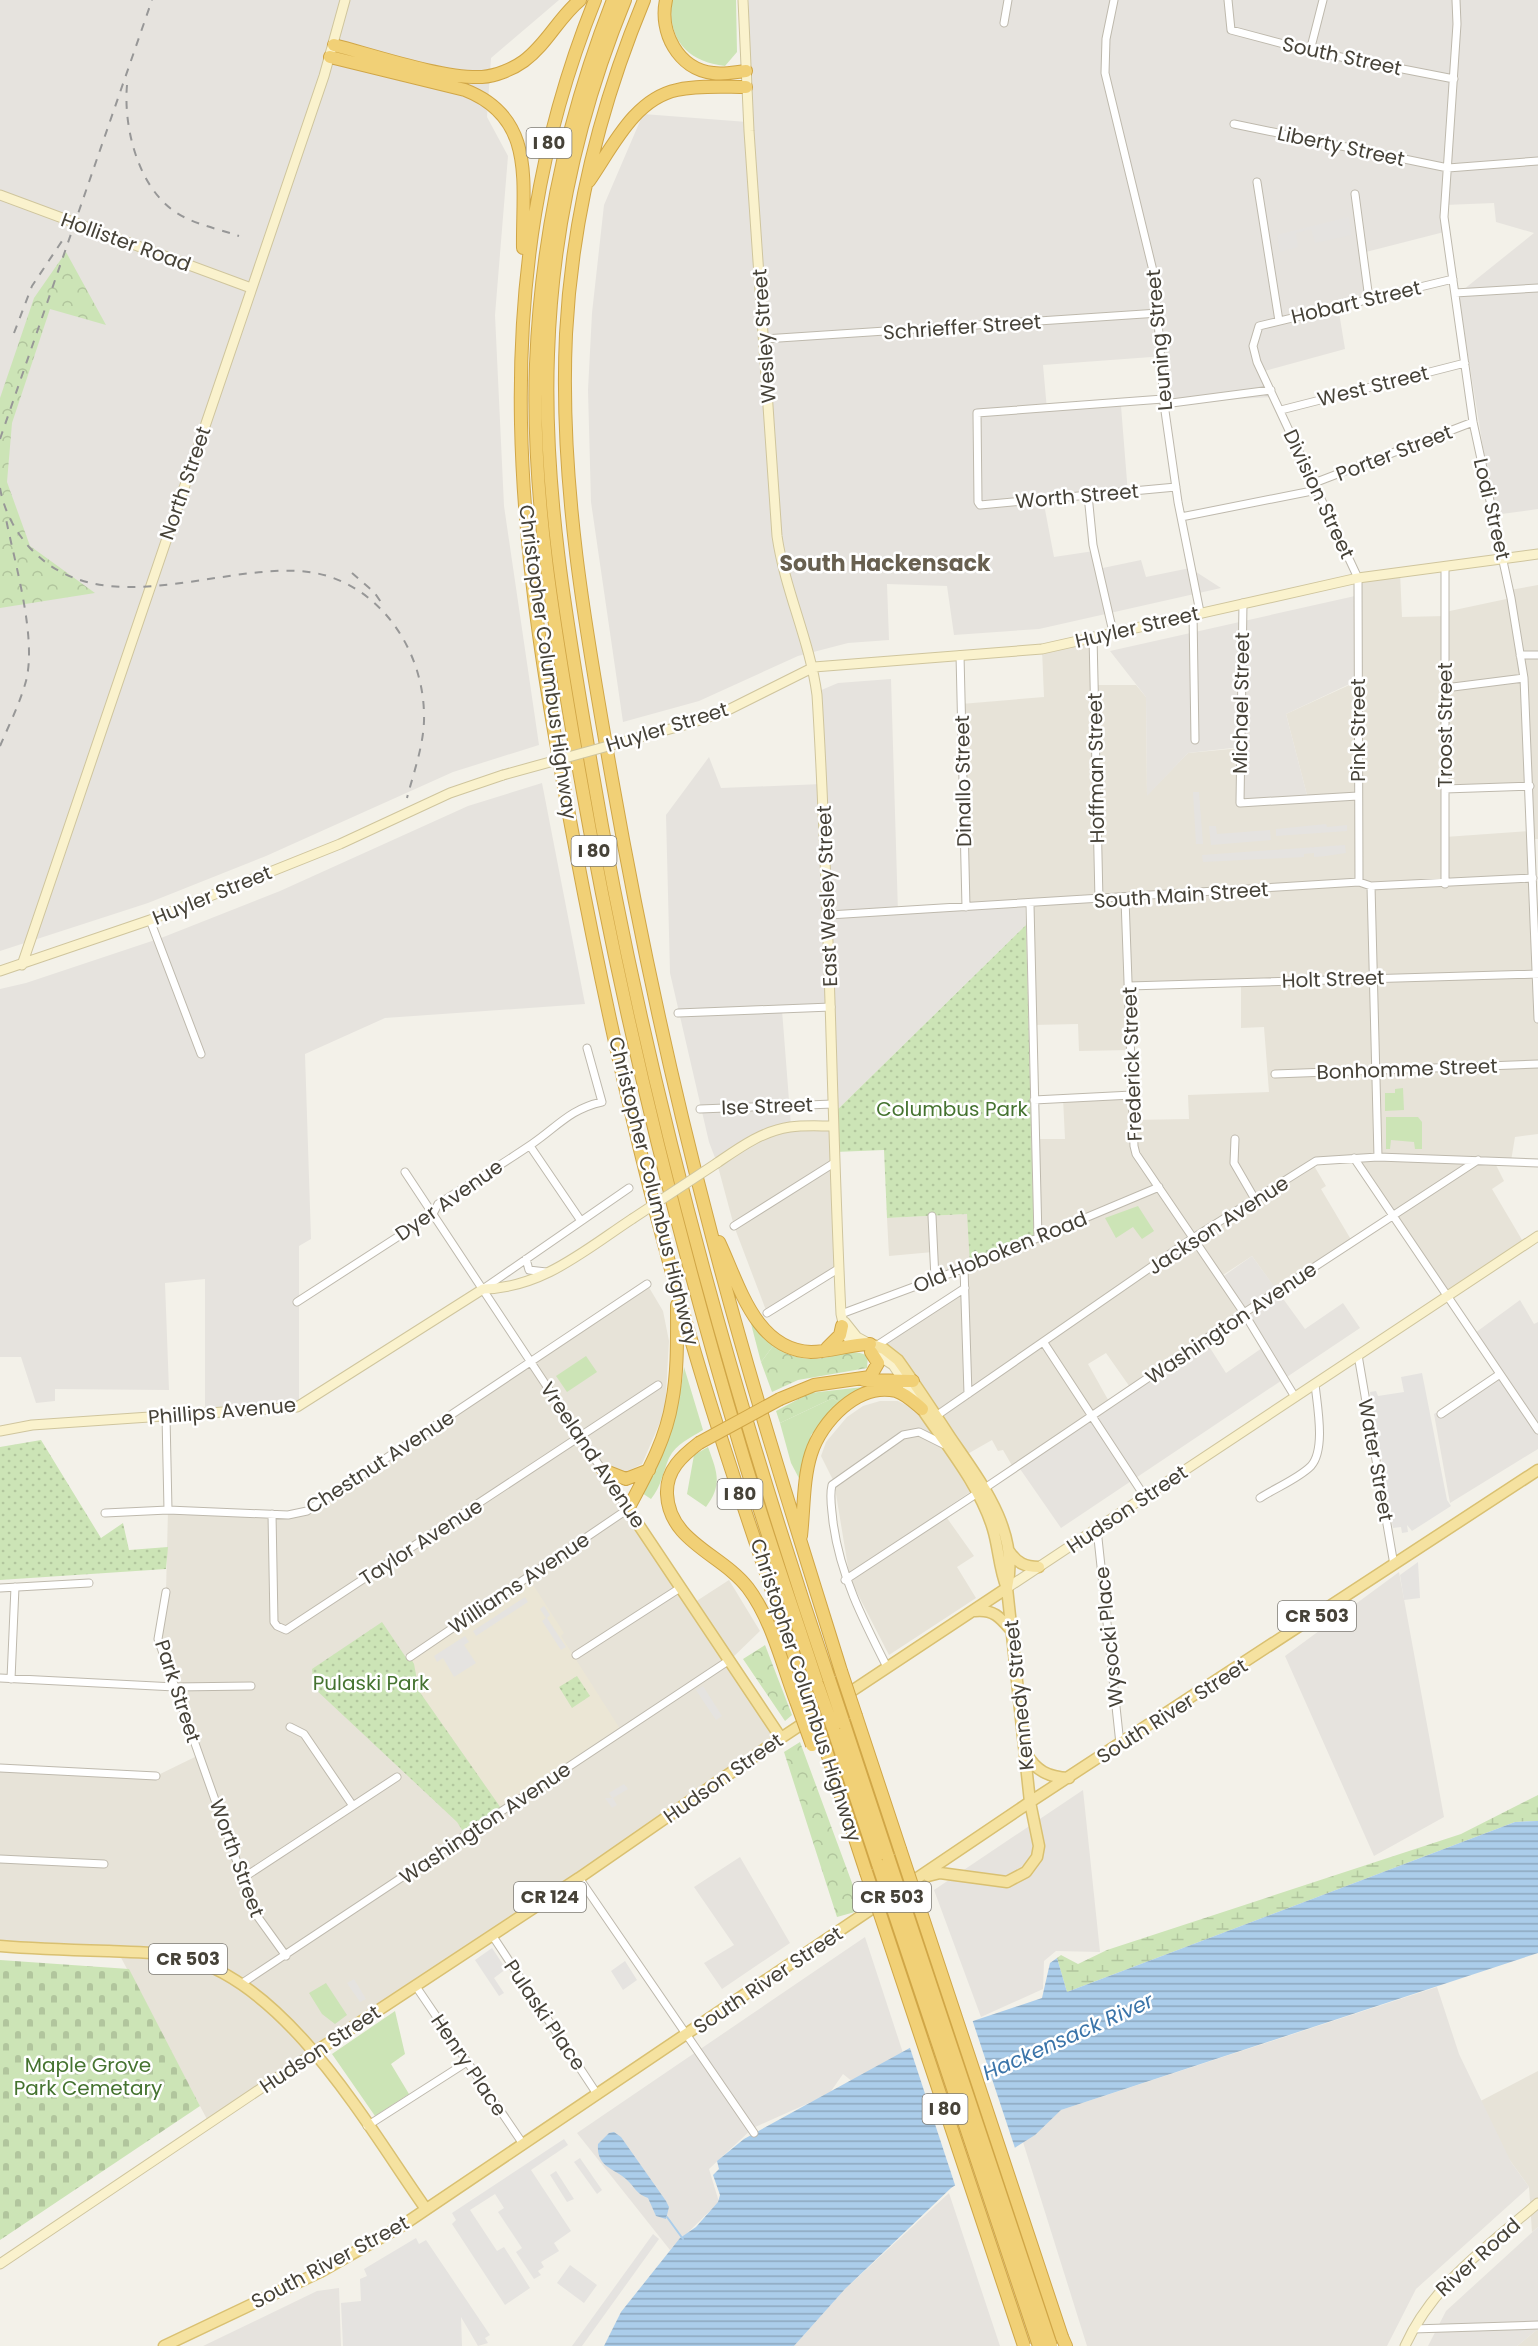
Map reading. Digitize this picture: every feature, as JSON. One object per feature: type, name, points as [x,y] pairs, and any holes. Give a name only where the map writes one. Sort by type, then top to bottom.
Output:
[{"type":"highway","points":[[332,51],[453,74],[483,77],[523,62],[539,48],[580,0]]},
{"type":"highway","name":"Christopher Columbus Highway","points":[[595,0],[564,91],[549,144],[532,232],[524,291],[519,367],[522,480],[551,709],[607,1007],[647,1177],[678,1292],[709,1399],[807,1694],[817,1742],[835,1778],[1024,2346]]},
{"type":"highway","name":"Christopher Columbus Highway","points":[[613,0],[585,75],[555,192],[542,280],[536,369],[536,428],[547,557],[590,828],[648,1108],[700,1308],[735,1429],[839,1727],[1039,2346]]},
{"type":"highway","name":"Christopher Columbus Highway","points":[[625,0],[603,60],[578,145],[554,272],[547,390],[555,528],[576,675],[603,836],[633,984],[669,1140],[745,1419],[824,1683]]},
{"type":"highway","name":"Christopher Columbus Highway","points":[[644,0],[608,99],[585,187],[572,272],[565,361],[566,449],[575,537],[601,714],[625,853],[671,1072],[706,1214],[800,1541],[1064,2343]]},
{"type":"highway","points":[[666,0],[664,26],[676,51],[687,63],[713,73],[746,71]]},
{"type":"highway","points":[[332,51],[465,90],[487,100],[504,114],[514,129],[520,152],[524,291]]},
{"type":"highway","points":[[585,187],[626,126],[650,102],[676,90],[746,87]]},
{"type":"highway","points":[[706,1214],[758,1324],[780,1345],[793,1349],[823,1351],[854,1344],[872,1347],[878,1360],[876,1371],[870,1377],[854,1381]]},
{"type":"highway","points":[[628,1509],[649,1470],[663,1437],[672,1402],[678,1292]]},
{"type":"highway","points":[[823,1351],[835,1343],[841,1320]]},
{"type":"highway","points":[[817,1742],[796,1701],[767,1622],[748,1588],[735,1573],[677,1527],[668,1508],[667,1488],[672,1469],[682,1456],[699,1443],[780,1399],[814,1386],[854,1381],[908,1380]]},
{"type":"highway","points":[[800,1541],[810,1456],[829,1420],[851,1402],[878,1391],[902,1394],[922,1409]]},
{"type":"highway","points":[[603,1470],[626,1479],[649,1470]]},
{"type":"highway","name":"Christopher Columbus Highway","points":[[883,1860],[1051,2346]]},
{"type":"main road","points":[[872,1347],[898,1360],[908,1380],[936,1416],[981,1491],[993,1530],[1001,1575],[1007,1588]]},
{"type":"main road","points":[[922,1409],[999,1517],[1009,1551],[1011,1570],[1007,1588]]},
{"type":"main road","name":"South River Street","points":[[164,2346],[320,2272],[426,2209],[922,1877],[1030,1802],[1120,1746],[1538,1470]]},
{"type":"main road","name":"Vreeland Avenue","points":[[628,1509],[781,1738]]},
{"type":"main road","points":[[1009,1551],[1015,1561],[1028,1567],[1038,1568]]},
{"type":"main road","name":"Hudson Street","points":[[315,2052],[579,1878],[781,1738],[1007,1588]]},
{"type":"main road","name":"Kennedy Street","points":[[922,1877],[940,1873],[1006,1882],[1026,1872],[1032,1866],[1039,1846],[1030,1802],[1007,1588]]},
{"type":"main road","points":[[972,1612],[986,1610],[999,1615],[1012,1631]]},
{"type":"main road","points":[[1024,1750],[1033,1765],[1042,1773],[1069,1778]]},
{"type":"main road","name":"CR 503","points":[[0,1946],[178,1956],[207,1965],[241,1984],[315,2052],[426,2209]]},
{"type":"street","name":"North Street","points":[[22,965],[150,586],[195,462],[332,51],[345,0]]},
{"type":"street","name":"Wesley Street","points":[[743,0],[746,87],[780,556],[814,667]]},
{"type":"street","points":[[1004,23],[1008,0]]},
{"type":"street","name":"Leuning Street","points":[[1114,0],[1104,55],[1107,92],[1150,250],[1159,314],[1164,401],[1196,613],[1195,740]]},
{"type":"street","name":"South Street","points":[[1228,0],[1232,30],[1310,51],[1454,79]]},
{"type":"street","points":[[1310,51],[1323,0]]},
{"type":"street","name":"Lodi Street","points":[[1456,0],[1454,79],[1444,217],[1473,422],[1503,558],[1524,678],[1533,878],[1536,887],[1538,1019]]},
{"type":"street","name":"Liberty Street","points":[[1234,124],[1448,168],[1538,161]]},
{"type":"street","points":[[1257,182],[1279,321]]},
{"type":"street","points":[[1355,194],[1369,299]]},
{"type":"street","name":"Hollister Road","points":[[0,195],[252,288]]},
{"type":"street","name":"Hobart Street","points":[[1271,390],[1254,355],[1254,338],[1259,326],[1453,279]]},
{"type":"street","points":[[1455,293],[1538,288]]},
{"type":"street","name":"Schrieffer Street","points":[[764,339],[1159,314]]},
{"type":"street","name":"West Street","points":[[1281,410],[1465,363]]},
{"type":"street","points":[[1164,401],[1271,390]]},
{"type":"street","name":"Division Street","points":[[1271,390],[1358,578]]},
{"type":"street","name":"Worth Street","points":[[1164,401],[977,413],[979,504],[1176,487]]},
{"type":"street","name":"Porter Street","points":[[1316,486],[1473,422]]},
{"type":"street","points":[[1181,517],[1316,486]]},
{"type":"street","points":[[1088,495],[1094,544],[1113,632]]},
{"type":"street","name":"Huyler Street","points":[[0,971],[150,920],[339,844],[450,793],[503,775],[688,724],[726,711],[814,667],[1042,649],[1358,578],[1538,554]]},
{"type":"street","name":"Troost Street","points":[[1445,566],[1445,884]]},
{"type":"street","name":"Pink Street","points":[[1358,578],[1359,882]]},
{"type":"street","name":"Michael Street","points":[[1243,603],[1240,802],[1358,796]]},
{"type":"street","name":"Hoffman Street","points":[[1093,636],[1099,900]]},
{"type":"street","name":"Dinallo Street","points":[[960,655],[966,908]]},
{"type":"street","points":[[1521,655],[1538,655]]},
{"type":"street","name":"East Wesley Street","points":[[814,667],[829,915],[834,1163],[841,1320]]},
{"type":"street","points":[[1445,688],[1524,678]]},
{"type":"street","points":[[1528,750],[1538,749]]},
{"type":"street","points":[[1445,789],[1530,786]]},
{"type":"street","name":"South Main Street","points":[[829,915],[1125,899],[1359,882],[1371,886],[1533,878]]},
{"type":"street","points":[[1371,886],[1378,1157]]},
{"type":"street","name":"Frederick Street","points":[[1125,899],[1134,1146],[1244,1313],[1295,1397]]},
{"type":"street","points":[[1030,904],[1038,1238]]},
{"type":"street","points":[[150,920],[201,1054]]},
{"type":"street","name":"Holt Street","points":[[1129,986],[1373,977],[1537,974]]},
{"type":"street","points":[[678,1013],[831,1007]]},
{"type":"street","name":"Dyer Avenue","points":[[297,1302],[433,1214],[438,1204],[530,1146],[577,1109],[602,1102],[587,1048]]},
{"type":"street","name":"Bonhomme Street","points":[[1275,1074],[1538,1064]]},
{"type":"street","points":[[1034,1100],[1132,1095]]},
{"type":"street","name":"Ise Street","points":[[700,1109],[833,1104]]},
{"type":"street","name":"Phillips Avenue","points":[[483,1289],[514,1287],[554,1271],[744,1145],[776,1130],[791,1126],[833,1126]]},
{"type":"street","points":[[1235,1139],[1234,1163],[1256,1201]]},
{"type":"street","points":[[530,1146],[581,1221]]},
{"type":"street","name":"Jackson Avenue","points":[[936,1416],[1193,1238],[1256,1201],[1316,1161],[1378,1157],[1538,1163]]},
{"type":"street","points":[[1354,1158],[1538,1430]]},
{"type":"street","name":"Washington Avenue","points":[[845,1580],[1093,1417],[1244,1313],[1478,1160]]},
{"type":"street","points":[[735,1226],[834,1163]]},
{"type":"street","name":"Vreeland Avenue","points":[[405,1172],[628,1509]]},
{"type":"street","name":"Old Hoboken Road","points":[[841,1320],[934,1279],[1159,1187]]},
{"type":"street","name":"Phillips Avenue","points":[[0,1431],[32,1425],[286,1408],[306,1404],[483,1289],[628,1188]]},
{"type":"street","points":[[932,1216],[934,1279]]},
{"type":"street","name":"Hudson Street","points":[[1007,1588],[1538,1236]]},
{"type":"street","points":[[526,1259],[529,1269],[536,1272],[554,1271]]},
{"type":"street","points":[[964,1268],[968,1394]]},
{"type":"street","points":[[767,1313],[838,1269]]},
{"type":"street","name":"Chestnut Avenue","points":[[105,1513],[168,1510],[296,1514],[317,1506],[647,1284]]},
{"type":"street","points":[[841,1320],[872,1347],[965,1288]]},
{"type":"street","points":[[841,1320],[854,1344]]},
{"type":"street","points":[[1044,1343],[1145,1497]]},
{"type":"street","name":"Water Street","points":[[1358,1355],[1394,1565]]},
{"type":"street","points":[[1441,1414],[1500,1374]]},
{"type":"street","points":[[908,1380],[922,1409]]},
{"type":"street","points":[[1260,1498],[1311,1466],[1316,1456],[1320,1437],[1315,1384]]},
{"type":"street","name":"Taylor Avenue","points":[[272,1514],[274,1622],[286,1630],[658,1385]]},
{"type":"street","points":[[166,1416],[168,1510]]},
{"type":"street","points":[[887,1667],[845,1580],[831,1501],[835,1481],[903,1435],[919,1432],[929,1435],[948,1448]]},
{"type":"street","name":"Williams Avenue","points":[[410,1657],[628,1509]]},
{"type":"street","name":"Wysocki Place","points":[[1097,1529],[1120,1746]]},
{"type":"street","points":[[0,1588],[89,1583]]},
{"type":"street","points":[[11,1679],[15,1587]]},
{"type":"street","points":[[576,1655],[680,1588]]},
{"type":"street","name":"Park Street","points":[[166,1592],[158,1639],[199,1754]]},
{"type":"street","name":"Washington Avenue","points":[[241,1984],[728,1661]]},
{"type":"street","points":[[0,1678],[175,1687],[251,1686]]},
{"type":"street","points":[[290,1727],[304,1734],[353,1806]]},
{"type":"street","name":"Worth Street","points":[[199,1754],[262,1925],[286,1956]]},
{"type":"street","points":[[0,1768],[156,1776]]},
{"type":"street","points":[[243,1878],[397,1777]]},
{"type":"street","points":[[0,1859],[104,1864]]},
{"type":"street","points":[[579,1878],[754,2133]]},
{"type":"street","name":"Pulaski Place","points":[[492,1935],[597,2094]]},
{"type":"street","name":"Henry Place","points":[[415,1985],[523,2144]]},
{"type":"street","name":"Hudson Street","points":[[0,2264],[315,2052]]},
{"type":"street","points":[[367,2126],[467,2062]]},
{"type":"street","name":"River Road","points":[[1405,2346],[1427,2305],[1452,2277],[1538,2203]]},
{"type":"street","points":[[1413,2329],[1538,2325]]},
{"type":"shaded area","points":[[0,0],[559,0],[491,58],[487,117],[508,156],[495,315],[504,506],[539,745],[453,772],[266,856],[148,903],[0,951]]},
{"type":"shaded area","points":[[749,0],[1538,0],[1538,509],[1494,515],[1458,294],[1534,233],[1496,222],[1494,203],[1445,205],[1448,231],[1362,253],[1369,298],[1338,306],[1345,349],[1261,372],[1273,397],[1169,403],[1165,356],[1043,365],[1047,410],[1121,406],[1128,494],[1043,499],[1054,557],[1094,551],[1098,569],[1141,560],[1146,577],[1190,568],[1221,588],[1039,629],[954,635],[947,586],[887,584],[889,640],[848,643],[798,656],[699,701],[623,722],[591,502],[588,390],[592,313],[604,205],[643,114],[747,122],[744,76]]},
{"type":"shaded area","points":[[1349,217],[1351,235],[1315,243],[1311,229],[1296,233],[1298,247],[1280,252],[1277,235]]},
{"type":"shaded area","points":[[1400,572],[1402,617],[1445,616],[1445,612],[1511,598],[1510,590],[1538,585],[1538,839],[1532,839],[1538,1019],[1538,1134],[1515,1137],[1511,1161],[1494,1161],[1504,1181],[1492,1189],[1525,1245],[1447,1296],[1354,1158],[1313,1164],[1326,1186],[1321,1189],[1353,1243],[1277,1291],[1252,1256],[1220,1277],[1244,1313],[1132,1390],[1106,1353],[1088,1364],[1111,1405],[1014,1469],[1003,1450],[998,1451],[992,1440],[964,1456],[876,1346],[965,1287],[964,1269],[935,1279],[933,1252],[889,1256],[887,1218],[967,1214],[1038,1238],[1035,1139],[1065,1139],[1063,1098],[1132,1095],[1133,1120],[1189,1119],[1188,1095],[1269,1092],[1264,1027],[1241,1028],[1241,982],[1129,986],[1130,1050],[1079,1051],[1078,1024],[1033,1025],[1030,905],[966,907],[961,704],[1044,697],[1042,649],[1093,636],[1095,685],[1136,685],[1146,697],[1147,795],[1188,753],[1241,748],[1241,802],[1308,799],[1286,714],[1358,681],[1358,578]],"holes":[[[1530,787],[1531,831],[1445,837],[1445,789]]]},
{"type":"shaded area","points":[[1355,596],[1358,680],[1286,714],[1308,799],[1244,804],[1241,747],[1188,753],[1147,796],[1146,697],[1110,651]]},
{"type":"shaded area","points":[[891,679],[898,913],[1025,907],[1026,925],[834,1113],[830,1008],[782,1010],[791,1126],[776,1130],[717,1163],[709,1142],[670,973],[666,815],[709,757],[721,788],[822,784],[819,691],[838,683]]},
{"type":"shaded area","points":[[542,783],[585,1004],[385,1018],[305,1054],[311,1239],[299,1246],[299,1406],[205,1412],[205,1279],[165,1283],[169,1390],[55,1389],[55,1401],[36,1403],[21,1357],[0,1357],[0,989],[26,983],[161,938],[280,891],[468,806]]},
{"type":"shaded area","points":[[1193,792],[1199,792],[1203,844],[1196,844]]},
{"type":"shaded area","points":[[1326,824],[1327,827],[1347,825],[1347,831],[1276,836],[1276,829]]},
{"type":"shaded area","points":[[1209,826],[1216,826],[1217,834],[1270,830],[1271,840],[1211,845]]},
{"type":"shaded area","points":[[1345,845],[1346,853],[1314,857],[1314,853],[1304,854],[1304,857],[1203,862],[1202,855]]},
{"type":"shaded area","points":[[833,1126],[838,1269],[767,1313],[734,1226],[717,1163],[776,1130]]},
{"type":"shaded area","points":[[1252,1256],[1305,1329],[1343,1303],[1360,1328],[1061,1528],[1018,1466],[1205,1340],[1226,1373],[1262,1348],[1218,1280]]},
{"type":"shaded area","points":[[647,1284],[663,1311],[669,1341],[665,1411],[642,1464],[626,1472],[604,1470],[692,1604],[729,1580],[760,1631],[729,1661],[781,1738],[209,2123],[118,1952],[0,1946],[0,1768],[156,1776],[199,1755],[158,1639],[166,1592],[168,1510],[288,1515],[306,1511]]},
{"type":"shaded area","points":[[1520,1300],[1534,1324],[1538,1322],[1538,1449],[1450,1503],[1434,1414],[1499,1373],[1475,1333]]},
{"type":"shaded area","points":[[1422,1373],[1447,1500],[1451,1506],[1412,1531],[1407,1525],[1408,1532],[1402,1533],[1401,1527],[1393,1528],[1370,1392],[1376,1391],[1378,1396],[1404,1392],[1401,1377]]},
{"type":"shaded area","points":[[880,1401],[898,1401],[921,1412],[970,1492],[942,1511],[974,1556],[957,1567],[976,1598],[889,1655],[850,1579],[834,1482],[821,1456],[826,1442],[847,1417],[863,1406]]},
{"type":"shaded area","points":[[1418,1562],[1420,1598],[1404,1600],[1400,1575]]},
{"type":"shaded area","points":[[1399,1572],[1444,1817],[1374,1856],[1285,1656]]},
{"type":"shaded area","points":[[528,1577],[564,1633],[561,1636],[622,1732],[503,1811],[419,1691],[414,1664],[410,1657]]},
{"type":"shaded area","points":[[525,1597],[528,1602],[476,1636],[473,1631]]},
{"type":"shaded area","points":[[544,1606],[550,1615],[547,1618],[566,1647],[561,1650],[542,1621],[546,1618],[540,1609]]},
{"type":"shaded area","points":[[465,1636],[469,1642],[464,1645],[476,1663],[454,1677],[443,1658],[437,1662],[434,1656]]},
{"type":"shaded area","points":[[703,1686],[722,1716],[716,1720],[696,1690]]},
{"type":"shaded area","points":[[624,1784],[628,1789],[613,1798],[617,1805],[612,1808],[605,1798],[612,1798],[609,1793]]},
{"type":"shaded area","points":[[1083,1790],[1100,1952],[1056,1951],[1044,1961],[1043,1989],[981,2017],[934,1890]]},
{"type":"shaded area","points":[[740,1857],[790,1943],[722,1989],[704,1963],[734,1945],[694,1887]]},
{"type":"shaded area","points":[[865,1937],[903,2053],[853,2082],[843,2074],[829,2094],[753,2128],[709,2169],[719,2202],[670,2250],[577,2133]]},
{"type":"shaded area","points":[[492,1948],[506,1969],[494,1978],[504,1993],[499,1996],[475,1960]]},
{"type":"shaded area","points":[[625,1961],[637,1980],[623,1990],[611,1971]]},
{"type":"shaded area","points":[[354,1979],[366,1999],[360,2002],[347,1983]]},
{"type":"shaded area","points":[[1437,1987],[1459,2054],[1511,2162],[1529,2187],[1416,2289],[1387,2346],[1087,2346],[1023,2142],[1061,2110]]},
{"type":"shaded area","points":[[1538,2071],[1538,2227],[1532,2232],[1529,2187],[1471,2106]]},
{"type":"shaded area","points":[[564,2139],[568,2145],[531,2170],[571,2231],[554,2243],[559,2251],[541,2262],[544,2267],[538,2271],[541,2275],[534,2279],[516,2252],[522,2248],[498,2212],[504,2208],[495,2194],[470,2210],[497,2251],[504,2247],[530,2288],[505,2305],[452,2224],[456,2220],[452,2213]]},
{"type":"shaded area","points":[[580,2158],[602,2190],[597,2194],[574,2162]]},
{"type":"shaded area","points":[[556,2171],[574,2199],[567,2202],[550,2175]]},
{"type":"shaded area","points":[[949,2193],[1000,2346],[794,2346],[845,2289]]},
{"type":"shaded area","points":[[1538,2227],[1538,2329],[1517,2346],[1428,2346],[1446,2311]]},
{"type":"shaded area","points":[[653,2234],[659,2239],[582,2346],[572,2346]]},
{"type":"shaded area","points":[[416,2238],[419,2244],[426,2240],[490,2335],[485,2338],[488,2343],[478,2346],[461,2317],[462,2346],[343,2346],[341,2303],[361,2301],[360,2279],[367,2276],[364,2269]]},
{"type":"shaded area","points":[[570,2265],[597,2285],[584,2303],[557,2283]]},
{"type":"shaded area","points":[[339,2288],[341,2346],[203,2346],[317,2291]]},
{"type":"shaded area","points":[[1538,2329],[1538,2346],[1517,2346]]},
{"type":"green space","points":[[672,0],[736,0],[737,52],[725,66],[700,59],[690,54],[682,46],[673,26]]},
{"type":"green space","points":[[66,252],[106,325],[50,309],[12,423],[7,482],[30,546],[95,593],[0,608],[0,398],[34,298]]},
{"type":"green space","name":"Columbus Park","points":[[1026,925],[1034,1240],[970,1265],[967,1214],[887,1218],[884,1150],[835,1152],[834,1113]]},
{"type":"green space","points":[[1403,1088],[1404,1110],[1385,1111],[1385,1093],[1395,1093],[1395,1089]]},
{"type":"green space","points":[[1386,1117],[1418,1117],[1422,1122],[1422,1149],[1415,1149],[1414,1142],[1391,1140],[1390,1149],[1386,1149]]},
{"type":"green space","points":[[1138,1206],[1154,1231],[1142,1239],[1133,1227],[1116,1238],[1105,1218]]},
{"type":"green space","points":[[750,1320],[773,1346],[761,1362]]},
{"type":"green space","points":[[773,1346],[792,1356],[807,1359],[861,1353],[868,1356],[867,1368],[798,1380],[772,1392],[761,1362]]},
{"type":"green space","points":[[586,1356],[597,1372],[567,1392],[556,1376]]},
{"type":"green space","points":[[684,1367],[703,1430],[675,1449],[651,1499],[642,1493],[674,1417]]},
{"type":"green space","points":[[872,1386],[839,1403],[833,1398],[780,1423],[776,1411],[810,1393]]},
{"type":"green space","points":[[833,1398],[839,1403],[811,1435],[802,1484],[791,1463],[780,1423]]},
{"type":"green space","points":[[41,1440],[101,1538],[123,1523],[129,1550],[168,1547],[166,1569],[0,1580],[0,1447]]},
{"type":"green space","points":[[708,1447],[717,1478],[715,1491],[706,1507],[687,1494],[694,1455]]},
{"type":"green space","name":"Pulaski Park","points":[[382,1622],[407,1659],[410,1657],[414,1664],[419,1691],[503,1811],[466,1836],[457,1822],[314,1688],[312,1669]]},
{"type":"green space","points":[[765,1645],[792,1715],[785,1721],[743,1659]]},
{"type":"green space","points":[[577,1676],[590,1696],[572,1708],[559,1687]]},
{"type":"green space","points":[[800,1742],[862,1910],[837,1917],[784,1752]]},
{"type":"green space","points":[[1538,1795],[1538,1821],[1515,1822],[1067,1992],[1057,1958],[1061,1955],[1078,1964],[1107,1950],[1461,1834]]},
{"type":"green space","name":"Maple Grove Park Cemetary","points":[[0,1960],[129,1969],[200,2106],[0,2240]]},
{"type":"green space","points":[[326,1983],[347,2015],[335,2024],[322,2014],[309,1993]]},
{"type":"green space","points":[[395,2011],[405,2054],[391,2064],[409,2094],[375,2116],[332,2054]]},
{"type":"water","name":"Hackensack River","points":[[1538,1821],[1538,1953],[1061,2110],[1035,2135],[951,2188],[845,2289],[794,2346],[604,2346],[621,2312],[680,2238],[696,2227],[718,2202],[720,2195],[713,2175],[719,2169],[717,2161],[744,2139],[937,2033],[1042,1998],[1050,1963],[1057,1958],[1067,1992],[1515,1822]]},
{"type":"water","points":[[614,2132],[621,2137],[666,2201],[669,2207],[666,2219],[656,2216],[648,2198],[600,2158],[598,2144],[609,2133]]},
{"type":"pier","points":[[972,2019],[1016,2151],[956,2188],[909,2045],[936,2031]]},
{"type":"waterway","points":[[667,2217],[683,2239]]},
{"type":"railway","points":[[0,439],[152,0]]},
{"type":"railway","points":[[127,85],[128,122],[132,141],[146,179],[157,195],[170,208],[186,218],[239,236]]},
{"type":"railway","points":[[14,333],[32,286],[64,238]]},
{"type":"railway","points":[[0,488],[11,520],[30,548],[58,570],[89,583],[122,587],[158,586],[265,572],[299,571],[326,575],[350,585],[371,600],[389,618],[404,639],[421,688],[424,714],[423,735],[407,798]]},
{"type":"railway","points":[[0,746],[21,697],[29,664],[24,601],[6,519]]},
{"type":"railway","points":[[352,573],[374,592],[383,605]]},
{"type":"district","name":"South Hackensack","points":[[885,563]]}]
